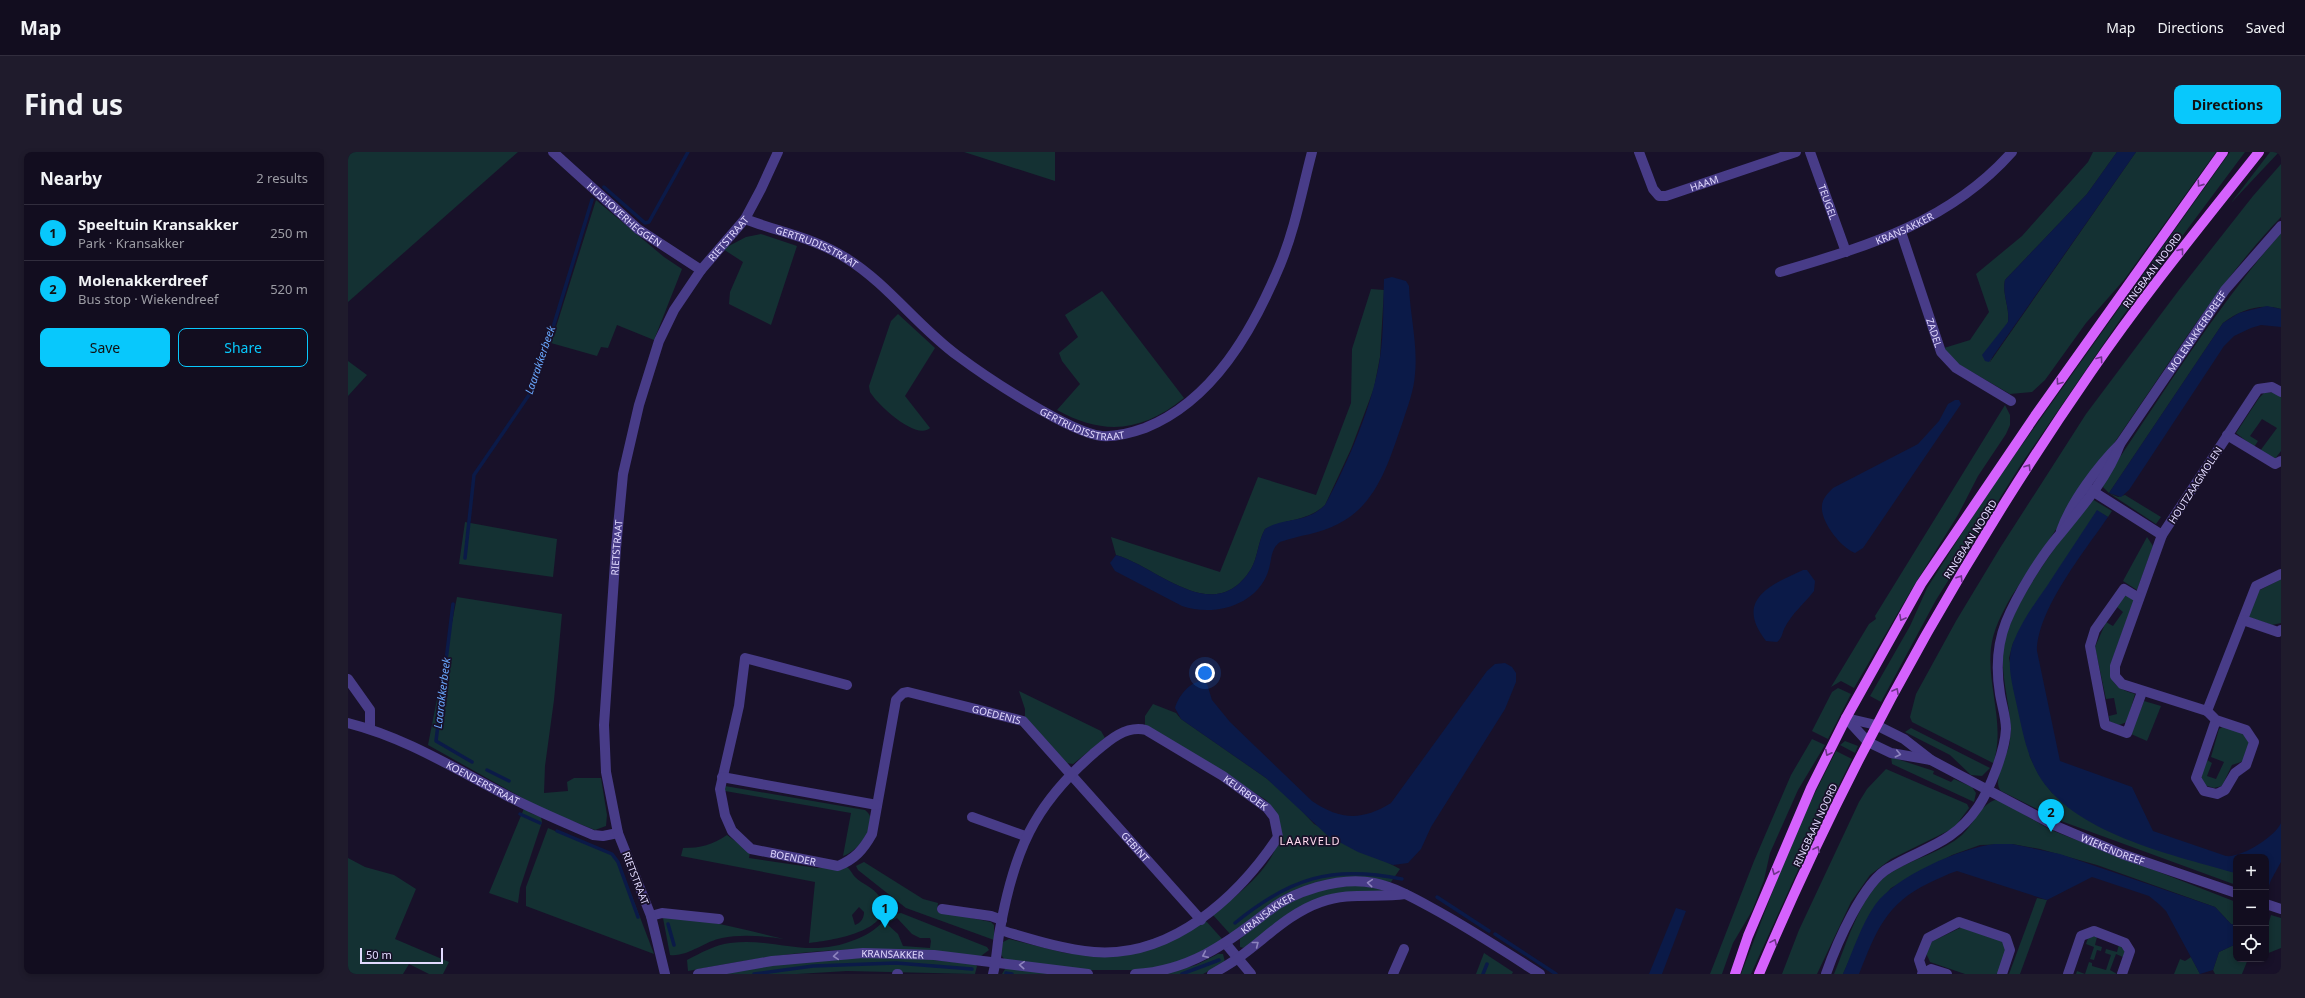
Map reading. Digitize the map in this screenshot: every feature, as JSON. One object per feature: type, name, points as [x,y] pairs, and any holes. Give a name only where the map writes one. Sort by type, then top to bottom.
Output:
[{"type":"main road","name":"RINGBAAN NOORD","points":[[1735,974],[1748,936],[1808,795],[1846,718],[1926,578],[2035,416],[2223,152]]},
{"type":"main road","name":"RINGBAAN NOORD","points":[[1759,974],[1876,725],[1955,585],[2092,371],[2157,281],[2259,152]]},
{"type":"street","name":"HUSHOVERHEGGEN","points":[[553,152],[638,229],[701,270]]},
{"type":"street","name":"RIETSTRAAT","points":[[665,974],[651,916],[618,833],[606,772],[604,746],[617,541],[623,474],[639,404],[659,341],[674,310],[701,270],[745,219],[778,152]]},
{"type":"street","name":"GERTRUDISSTRAAT","points":[[745,219],[795,234],[830,248],[868,273],[943,344],[993,380],[1081,431],[1100,436],[1116,436],[1162,421],[1184,408],[1203,390],[1241,342],[1264,301],[1281,264],[1291,235],[1312,152]]},
{"type":"street","name":"HAAM","points":[[1639,152],[1653,189],[1659,196],[1666,196],[1796,152]]},
{"type":"street","name":"TEUGEL","points":[[1810,152],[1846,252]]},
{"type":"street","name":"KRANSAKKER","points":[[1780,272],[1846,252],[1901,232],[1938,214],[1972,189],[2012,152]]},
{"type":"street","name":"MOLENAKKERDREEF","points":[[1826,973],[1861,897],[1870,884],[1888,868],[1944,841],[1957,831],[1978,807],[2000,758],[2005,741],[2006,728],[1998,670],[1998,649],[2004,629],[2025,586],[2060,534],[2065,518],[2090,489],[2108,456],[2120,444],[2225,290],[2281,226]]},
{"type":"street","name":"ZADEL","points":[[1901,232],[1941,352],[1956,368],[2011,402]]},
{"type":"street","name":"HOUTZAAGMOLEN","points":[[2216,720],[2196,778],[2204,791],[2217,794],[2225,790],[2235,773],[2246,765],[2254,742],[2246,730],[2216,720],[2207,711],[2142,692],[2122,684],[2115,676],[2115,666],[2162,535],[2258,389],[2272,387],[2281,392]]},
{"type":"street","points":[[2227,435],[2275,464],[2281,461]]},
{"type":"street","name":"HOUTZAAGMOLEN","points":[[2090,489],[2162,535]]},
{"type":"street","points":[[2207,711],[2256,586],[2281,574]]},
{"type":"street","points":[[2139,598],[2124,589],[2096,630],[2090,646],[2104,725],[2128,733],[2142,692]]},
{"type":"street","points":[[2243,620],[2278,632],[2281,630]]},
{"type":"street","name":"BOENDER","points":[[847,685],[745,658],[739,706],[720,789],[725,815],[732,831],[751,849],[838,866],[850,861],[861,852],[872,834],[896,700],[903,693]]},
{"type":"street","points":[[348,679],[370,710],[370,729]]},
{"type":"street","name":"GOEDENIS","points":[[903,693],[908,692],[1022,721],[1069,774]]},
{"type":"street","name":"WIEKENDREEF","points":[[1846,718],[1876,725],[1904,739],[1931,760],[1987,788],[2056,826],[2122,854],[2233,892]]},
{"type":"street","name":"WIEKENDREEF","points":[[1846,718],[1868,742],[1891,753],[1931,760]]},
{"type":"street","name":"KOENDERSTRAAT","points":[[348,723],[370,729],[422,750],[504,794],[572,826],[603,836],[618,833]]},
{"type":"street","name":"KEURBOEK","points":[[942,909],[992,916],[1001,925],[1054,946],[1095,952],[1129,950],[1158,942],[1201,920],[1225,901],[1265,856],[1278,837],[1274,816],[1267,808],[1223,776],[1146,730],[1136,728],[1123,732],[1107,742],[1069,774],[1041,810],[1025,836],[1010,885],[1001,925],[993,974]]},
{"type":"street","name":"GEBINT","points":[[1069,774],[1201,920]]},
{"type":"street","points":[[722,777],[878,804]]},
{"type":"street","points":[[972,817],[1025,836]]},
{"type":"street","name":"KRANSAKKER","points":[[1135,974],[1158,973],[1206,955],[1226,944],[1274,906],[1314,888],[1342,882],[1373,882],[1407,894],[1469,928],[1540,974]]},
{"type":"street","name":"KRANSAKKER","points":[[1212,974],[1237,959],[1289,918],[1321,901],[1365,895],[1388,897],[1407,894]]},
{"type":"street","points":[[2269,905],[2281,909]]},
{"type":"street","points":[[651,916],[662,913],[719,919]]},
{"type":"street","points":[[1947,974],[1931,969],[1922,973],[1919,960],[1928,938],[1959,922],[2006,938],[2010,950],[2002,974]]},
{"type":"street","points":[[2068,974],[2081,936],[2094,931],[2125,943],[2130,951],[2122,974]]},
{"type":"street","points":[[1226,944],[1251,974]]},
{"type":"street","points":[[1393,974],[1404,949]]},
{"type":"street","name":"KRANSAKKER","points":[[698,974],[772,961],[863,953],[934,955],[996,963],[1026,965],[1088,974]]},
{"type":"green space","points":[[348,152],[518,152],[348,302]]},
{"type":"green space","points":[[964,152],[1055,152],[1055,181]]},
{"type":"green space","points":[[2093,152],[2117,152],[2087,194],[2005,280],[2004,291],[2008,312],[2008,322],[1990,362],[2136,152],[2216,152],[2124,280],[2086,323],[2045,380],[2032,392],[2010,394],[1953,361],[1944,348],[1970,340],[1989,312],[1976,274],[2022,236],[2088,162]]},
{"type":"green space","points":[[2230,152],[2245,152],[2122,317],[2022,463],[1936,600],[1881,702],[1870,696],[1910,626],[1927,588],[1985,497]]},
{"type":"green space","points":[[2270,152],[2279,152],[2231,203]]},
{"type":"green space","points":[[2281,164],[2281,217],[2246,257],[2198,320],[2046,544],[2001,615],[1994,635],[1990,662],[1998,732],[1997,747],[1993,763],[1912,722],[1910,717],[1916,694],[1956,621],[2000,548],[2086,414],[2179,290],[2253,196]]},
{"type":"green space","points":[[596,200],[664,257],[682,269],[654,340],[617,325],[608,348],[601,347],[597,356],[551,343]]},
{"type":"green space","points":[[2281,233],[2281,309],[2273,307],[2258,307],[2236,314],[2223,323],[2109,493],[2103,487],[2104,481],[2167,386],[2233,292]]},
{"type":"green space","points":[[761,234],[797,246],[771,325],[729,304],[730,292],[743,262],[723,249],[746,237]]},
{"type":"green space","points":[[1371,289],[1384,290],[1380,357],[1374,388],[1351,449],[1325,505],[1304,517],[1265,529],[1251,569],[1236,586],[1220,593],[1203,594],[1185,589],[1132,561],[1116,555],[1111,537],[1220,572],[1258,477],[1316,495],[1351,403],[1352,349]]},
{"type":"green space","points":[[1102,291],[1184,398],[1153,418],[1138,424],[1107,427],[1091,424],[1057,410],[1080,384],[1062,361],[1059,353],[1078,337],[1065,315]]},
{"type":"green space","points":[[898,314],[935,348],[905,396],[930,428],[924,431],[916,430],[897,419],[880,405],[870,392],[869,386],[891,321]]},
{"type":"green space","points":[[348,361],[367,375],[348,396]]},
{"type":"green space","points":[[2274,392],[2281,396],[2281,451],[2274,460],[2260,451],[2277,428],[2262,419],[2250,436],[2258,441],[2254,447],[2236,433],[2259,398],[2264,393]]},
{"type":"green space","points":[[2005,405],[2010,415],[2010,425],[2006,434],[1978,476],[1958,515],[1913,587],[1854,688],[1841,681],[1831,687],[1869,624],[1876,619],[1875,616]]},
{"type":"green space","points":[[2109,493],[2118,497],[2125,495],[2161,517],[2156,524]]},
{"type":"green space","points":[[2092,499],[2112,511],[2108,517],[2097,511],[2013,643],[2009,658],[2030,757],[2039,775],[2052,793],[2135,841],[2233,872],[2233,884],[2061,821],[2001,791],[1998,786],[1999,774],[2010,740],[2010,718],[2003,664],[2003,653],[2007,635],[2014,615],[2025,594],[2052,552]]},
{"type":"green space","points":[[465,522],[557,539],[553,577],[459,564]]},
{"type":"green space","points":[[2147,537],[2153,546],[2137,590],[2123,581]]},
{"type":"green space","points":[[2281,579],[2281,623],[2272,625],[2248,617],[2258,591]]},
{"type":"green space","points":[[2128,595],[2134,600],[2110,666],[2110,672],[2116,685],[2135,694],[2127,722],[2119,725],[2110,722],[2109,716],[2117,714],[2114,698],[2106,699],[2095,647],[2106,622],[2113,626],[2123,612],[2117,607],[2123,596]]},
{"type":"green space","points":[[457,597],[562,614],[554,700],[545,766],[544,793],[568,791],[567,782],[574,778],[601,778],[607,815],[606,826],[595,830],[544,810],[428,745]]},
{"type":"green space","points":[[1838,688],[1851,694],[1828,739],[1812,731],[1832,692]]},
{"type":"green space","points":[[1019,691],[1101,731],[1105,738],[1073,764],[1066,763],[1025,719],[1025,709]]},
{"type":"green space","points":[[2144,701],[2161,706],[2147,741],[2131,734]]},
{"type":"green space","points":[[1153,704],[1176,713],[1181,719],[1266,778],[1289,797],[1314,824],[1400,869],[1391,882],[1364,879],[1322,881],[1286,895],[1231,935],[1213,915],[1254,879],[1266,864],[1275,849],[1279,833],[1277,817],[1266,800],[1145,725],[1145,716]]},
{"type":"green space","points":[[2224,726],[2245,734],[2249,743],[2244,761],[2232,765],[2222,786],[2214,788],[2204,785],[2200,777],[2207,760],[2212,763],[2207,776],[2216,779],[2224,762],[2211,757],[2219,729]]},
{"type":"green space","points":[[1911,728],[1990,768],[1982,776],[1971,775],[1950,755],[1905,732]]},
{"type":"green space","points":[[1812,739],[1825,745],[1798,790],[1770,853],[1764,880],[1752,911],[1733,943],[1722,974],[1710,974],[1754,861],[1791,775]]},
{"type":"green space","points":[[1845,741],[1858,746],[1855,753],[1840,745]]},
{"type":"green space","points":[[1836,751],[1852,759],[1812,839],[1751,974],[1741,974],[1795,833]]},
{"type":"green space","points":[[1891,757],[1934,771],[1933,774],[1951,782],[1954,779],[1972,787],[1976,793],[1974,802],[1892,764]]},
{"type":"green space","points":[[1886,769],[1967,804],[1969,808],[1954,828],[1891,859],[1870,875],[1851,902],[1817,974],[1782,974],[1799,930],[1859,802],[1867,789]]},
{"type":"green space","points":[[725,786],[865,810],[870,815],[871,822],[866,836],[861,843],[855,849],[843,856],[851,813],[725,791]]},
{"type":"green space","points":[[1995,800],[2001,801],[2051,830],[2233,901],[2233,924],[2215,907],[2097,865],[2040,849],[2012,844],[1980,845],[1952,855],[1891,888],[1870,914],[1843,974],[1834,974],[1850,933],[1864,904],[1881,880],[1901,867],[1954,841],[1966,831],[1981,810],[1990,802]]},
{"type":"green space","points":[[525,806],[530,813],[541,817],[542,822],[520,888],[518,903],[489,893]]},
{"type":"green space","points":[[548,828],[612,855],[622,870],[654,954],[526,906],[526,887]]},
{"type":"green space","points":[[727,835],[750,852],[749,858],[817,868],[847,867],[855,877],[874,890],[879,896],[883,908],[880,918],[871,926],[859,932],[831,940],[809,943],[815,882],[681,856],[683,848],[711,844]],"holes":[[[859,907],[864,912],[862,920],[855,925],[852,915]]]},
{"type":"green space","points":[[348,858],[365,867],[394,875],[416,889],[395,939],[449,962],[443,974],[429,974],[409,964],[403,974],[348,974]]},
{"type":"green space","points":[[864,862],[923,899],[938,903],[937,911],[991,922],[994,925],[994,940],[906,908],[858,870],[856,866]]},
{"type":"green space","points":[[1355,885],[1389,890],[1330,896],[1244,948],[1240,947],[1240,939],[1279,907],[1321,889]]},
{"type":"green space","points":[[2037,898],[2047,900],[2020,974],[2009,974]]},
{"type":"green space","points":[[901,913],[987,947],[989,950],[981,956],[886,949],[849,949],[734,962],[688,971],[687,960],[718,946],[730,943],[747,942],[792,947],[823,948],[857,939],[871,932],[889,915]],"holes":[[[897,918],[912,934],[920,938],[930,938],[930,948],[903,946],[898,934],[888,925],[889,922]]]},
{"type":"green space","points":[[2271,915],[2281,918],[2281,948],[2269,953],[2269,926]]},
{"type":"green space","points":[[663,918],[678,918],[708,922],[784,939],[753,936],[729,937],[709,942],[683,954],[670,955]]},
{"type":"green space","points":[[1206,921],[1224,941],[1182,960],[1150,970],[1079,970],[1004,959],[1000,953],[1003,942],[1009,939],[1065,953],[1103,956]]},
{"type":"green space","points":[[1962,927],[2004,941],[2007,947],[1998,974],[1965,974],[1930,962],[1926,953],[1931,942]]},
{"type":"green space","points":[[2094,936],[2097,937],[2095,945],[2102,947],[2101,951],[2097,950],[2094,960],[2090,959],[2094,947],[2086,944],[2088,938]]},
{"type":"green space","points":[[2119,944],[2125,951],[2123,957],[2116,954],[2110,970],[2117,974],[2085,974],[2089,962],[2092,963],[2092,966],[2106,970],[2111,955],[2105,953],[2106,949],[2117,952]]},
{"type":"green space","points":[[2233,945],[2233,962],[2247,962],[2242,974],[2215,974],[2213,970],[2219,952]]},
{"type":"green space","points":[[1484,953],[1513,972],[1512,974],[1476,974]]},
{"type":"green space","points":[[1218,954],[1223,954],[1225,962],[1203,974],[1161,974],[1196,965]]},
{"type":"green space","points":[[870,957],[912,958],[974,964],[977,966],[975,974],[847,971],[797,974],[712,974],[748,967]]},
{"type":"green space","points":[[2191,957],[2200,974],[2174,974],[2180,959],[2185,961]]},
{"type":"green space","points":[[1017,968],[1059,974],[1002,974],[1005,969]]},
{"type":"green space","points":[[2077,971],[2085,974],[2076,974]]},
{"type":"water","points":[[2117,152],[2136,152],[1989,362],[1985,361],[1982,355],[2008,322],[2008,312],[2004,291],[2005,280],[2087,194]]},
{"type":"water","points":[[1392,277],[1406,281],[1409,286],[1415,341],[1416,363],[1414,380],[1408,406],[1386,467],[1380,481],[1363,506],[1338,524],[1317,532],[1280,542],[1274,548],[1268,572],[1262,584],[1244,601],[1232,606],[1207,610],[1182,606],[1115,571],[1110,563],[1116,555],[1132,561],[1185,589],[1203,594],[1220,593],[1236,586],[1251,569],[1265,529],[1273,525],[1310,515],[1325,505],[1351,452],[1372,394],[1380,358],[1383,328],[1384,279]]},
{"type":"water","points":[[2267,306],[2281,309],[2281,327],[2261,325],[2234,336],[2224,346],[2129,490],[2121,497],[2109,493],[2223,323],[2239,313]]},
{"type":"water","points":[[1955,400],[1959,400],[1961,404],[1863,548],[1855,553],[1849,550],[1832,533],[1824,519],[1822,506],[1826,496],[1833,488],[1918,444],[1939,421],[1948,404]]},
{"type":"water","points":[[2097,510],[2108,517],[2075,564],[2053,600],[2039,635],[2037,651],[2060,761],[2132,787],[2153,831],[2226,856],[2233,856],[2233,872],[2152,849],[2098,826],[2074,812],[2054,794],[2038,774],[2028,751],[2024,736],[2013,686],[2010,660],[2013,643],[2020,628]]},
{"type":"water","points":[[1803,570],[1807,570],[1815,581],[1814,591],[1791,618],[1779,640],[1777,642],[1766,641],[1757,627],[1754,615],[1755,604],[1768,588]]},
{"type":"water","points":[[1505,663],[1512,667],[1516,673],[1516,682],[1505,709],[1431,827],[1421,849],[1408,863],[1393,865],[1358,852],[1328,836],[1266,778],[1181,719],[1175,708],[1179,699],[1189,687],[1202,681],[1207,684],[1212,700],[1230,722],[1312,801],[1332,812],[1342,815],[1361,815],[1380,809],[1391,803],[1487,671],[1495,664]]},
{"type":"water","points":[[2281,823],[2281,862],[2269,886],[2269,854],[2240,854],[2257,846],[2265,840],[2278,829]]},
{"type":"water","points":[[1995,844],[2012,844],[2060,854],[2215,907],[2233,924],[2233,945],[2219,952],[2213,970],[2200,974],[2166,911],[2149,896],[2092,877],[2047,900],[1957,871],[1929,883],[1914,891],[1902,900],[1892,910],[1877,932],[1859,974],[1843,974],[1870,913],[1885,894],[1913,874],[1930,865],[1964,851]]},
{"type":"water","points":[[1676,908],[1686,911],[1662,974],[1649,974]]},
{"type":"waterway","name":"Laarakkerbeek","points":[[604,187],[645,223],[649,222],[688,152]]},
{"type":"waterway","name":"Laarakkerbeek","points":[[465,558],[474,475],[531,392],[539,373],[592,200]]},
{"type":"waterway","name":"Laarakkerbeek","points":[[453,604],[436,741],[472,762]]},
{"type":"waterway","name":"Laarakkerbeek","points":[[487,770],[509,781]]},
{"type":"waterway","name":"Laarakkerbeek","points":[[520,814],[540,823]]},
{"type":"waterway","name":"Laarakkerbeek","points":[[557,831],[612,854],[618,862],[638,917]]},
{"type":"waterway","points":[[1235,923],[1274,895],[1312,879],[1332,875],[1354,874],[1377,875],[1402,879]]},
{"type":"waterway","points":[[1437,897],[1489,931]]},
{"type":"waterway","points":[[668,924],[674,945]]},
{"type":"waterway","points":[[1495,934],[1556,974]]},
{"type":"waterway","points":[[1182,974],[1219,960]]},
{"type":"waterway","points":[[754,974],[813,966],[896,963],[972,969]]},
{"type":"waterway","points":[[1483,974],[1487,964]]},
{"type":"waterway","points":[[1006,973],[1012,974]]},
{"type":"place","name":"Molenakkerdreef","points":[[2051,832]]},
{"type":"place","name":"Speeltuin Kransakker","points":[[885,928]]},
{"type":"district","name":"LAARVELD","points":[[1310,841]]}]
